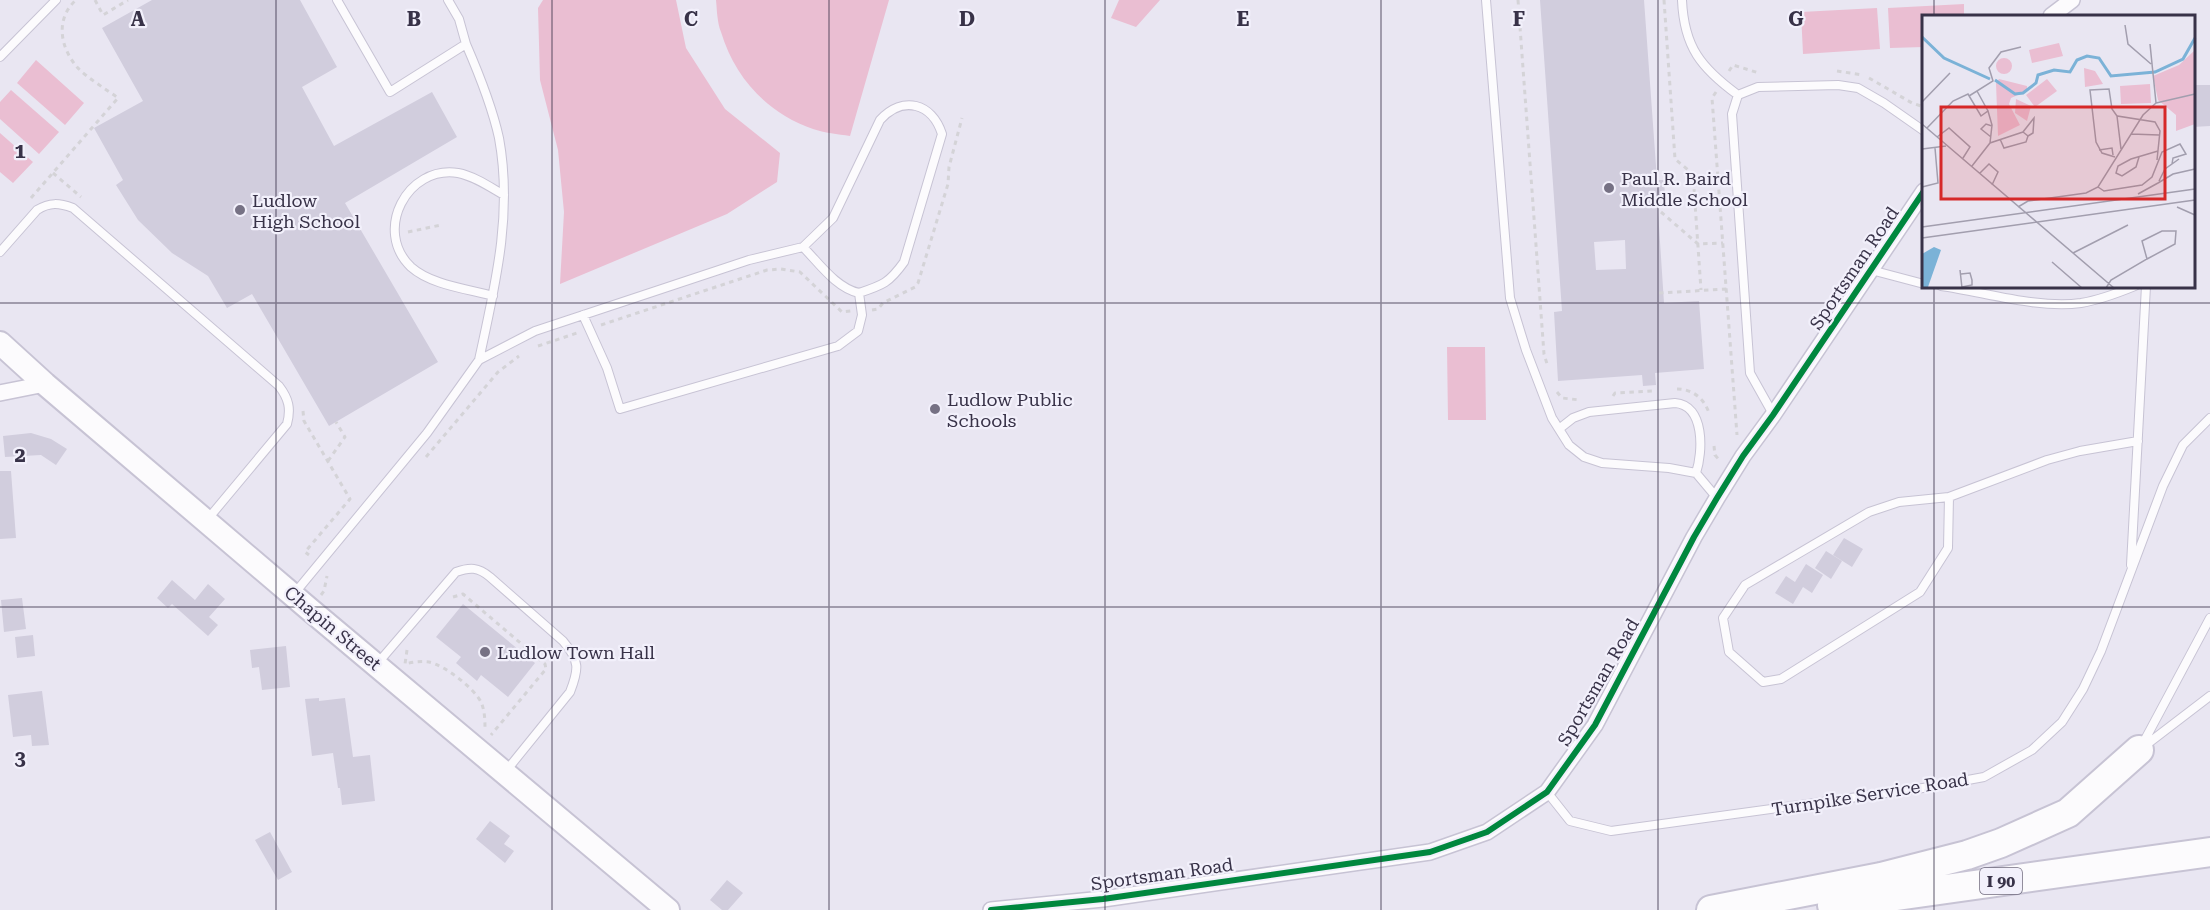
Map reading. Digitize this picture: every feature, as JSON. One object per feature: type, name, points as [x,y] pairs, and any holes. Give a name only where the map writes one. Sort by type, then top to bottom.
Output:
[{"type":"highway","points":[[1711,910],[1881,877],[1967,855],[2001,843],[2068,813],[2139,750]]},
{"type":"highway","name":"I 90","points":[[1792,910],[2210,852]]},
{"type":"main road","name":"Chapin Street","points":[[0,343],[206,521],[668,910]]},
{"type":"street","points":[[2052,15],[2072,0]]},
{"type":"street","name":"Sportsman Road","points":[[991,910],[1102,898],[1430,852],[1486,832],[1547,792],[1595,725],[1694,537],[1743,456],[1773,416],[1922,193]]},
{"type":"street","points":[[0,393],[45,384]]},
{"type":"lane","points":[[0,57],[56,0]]},
{"type":"lane","points":[[337,0],[390,92],[466,44]]},
{"type":"lane","points":[[301,601],[319,564],[427,433],[479,360],[493,296],[504,220],[504,195],[498,137],[484,88],[466,44],[459,19],[448,0]]},
{"type":"lane","points":[[1486,0],[1510,298],[1526,350],[1552,418],[1569,445],[1584,457],[1602,463],[1669,468],[1696,473],[1717,498]]},
{"type":"lane","points":[[1682,0],[1682,19],[1695,55],[1721,83],[1738,95]]},
{"type":"lane","points":[[1738,95],[1758,87],[1838,85],[1858,88],[1884,103],[1922,130]]},
{"type":"lane","points":[[1738,95],[1732,114],[1750,373],[1773,416]]},
{"type":"lane","points":[[479,360],[535,332],[583,315],[749,260],[803,247],[833,218],[880,120],[889,110],[904,105],[920,107],[932,115],[938,122],[942,134],[904,262],[892,278],[877,287],[859,292],[849,290],[803,247]]},
{"type":"lane","points":[[493,296],[424,276],[410,266],[400,252],[395,236],[395,218],[400,202],[411,188],[425,178],[441,173],[459,173],[504,195]]},
{"type":"lane","points":[[0,252],[37,210],[56,203],[73,208],[286,394],[290,405],[288,424],[206,521]]},
{"type":"lane","points":[[1871,270],[1922,284]]},
{"type":"lane","points":[[1954,288],[2049,303],[2081,303],[2129,288]]},
{"type":"lane","points":[[2130,572],[2146,288]]},
{"type":"lane","points":[[583,315],[607,368],[620,409],[838,346],[858,331],[861,310],[859,292]]},
{"type":"lane","points":[[1559,429],[1573,418],[1589,412],[1675,403],[1685,405],[1694,412],[1698,421],[1701,459],[1696,473]]},
{"type":"lane","name":"Turnpike Service Road","points":[[1547,792],[1570,821],[1611,831],[1930,787],[1984,777],[2032,750],[2062,722],[2083,690],[2101,651],[2163,486],[2183,445],[2210,418]]},
{"type":"lane","points":[[1949,497],[1948,548],[1920,592],[1781,679],[1763,682],[1729,652],[1723,618],[1745,585],[1869,512],[1899,502],[1949,497],[2047,460],[2080,451],[2138,441]]},
{"type":"lane","points":[[376,665],[456,572],[468,567],[481,570],[490,577],[563,641],[573,652],[577,664],[570,692],[504,772]]},
{"type":"lane","points":[[2139,750],[2210,618]]},
{"type":"lane","points":[[2139,750],[2210,696]]},
{"type":"path","points":[[30,199],[118,98],[78,67],[64,45],[63,19],[69,6],[76,0]]},
{"type":"path","points":[[95,0],[103,15],[128,0]]},
{"type":"path","points":[[1518,0],[1544,354],[1549,372]]},
{"type":"path","points":[[1664,0],[1675,159],[1693,174],[1701,290]]},
{"type":"path","points":[[1733,65],[1712,98],[1738,440]]},
{"type":"path","points":[[536,346],[767,270],[781,269],[800,272],[842,312],[878,309],[883,303],[915,287],[918,283],[948,184],[949,167],[962,118]]},
{"type":"path","points":[[53,173],[87,202]]},
{"type":"path","points":[[1661,212],[1698,244],[1723,243]]},
{"type":"path","points":[[395,236],[441,225]]},
{"type":"path","points":[[1659,293],[1727,289]]},
{"type":"path","points":[[426,457],[498,372],[526,351]]},
{"type":"path","points":[[1674,390],[1686,389],[1699,396],[1707,407],[1709,415]]},
{"type":"path","points":[[1611,399],[1615,393],[1662,390]]},
{"type":"path","points":[[1555,391],[1562,398],[1572,401],[1582,400]]},
{"type":"path","points":[[301,601],[324,591],[326,577],[329,573],[305,552],[350,499],[304,421],[303,405]]},
{"type":"path","points":[[328,461],[345,437],[336,422]]},
{"type":"path","points":[[1714,444],[1715,455],[1719,461]]},
{"type":"path","points":[[407,650],[405,664],[418,661],[443,667],[474,692],[485,714],[485,732],[490,736],[546,669],[545,664],[463,594],[455,595],[448,603]]},
{"type":"shaded area","points":[[543,0],[676,0],[686,48],[725,109],[780,153],[777,182],[727,214],[560,284],[564,212],[558,150],[540,80],[538,8]]},
{"type":"shaded area","points":[[716,0],[889,0],[850,136],[817,130],[796,122],[781,114],[755,92],[744,79],[727,49],[719,24]]},
{"type":"shaded area","points":[[1119,0],[1160,0],[1136,27],[1111,18]]},
{"type":"shaded area","points":[[1964,4],[1964,15],[1922,15],[1922,47],[1890,48],[1888,8]]},
{"type":"shaded area","points":[[1877,8],[1880,49],[1803,54],[1801,12]]},
{"type":"shaded area","points":[[36,60],[84,103],[65,125],[17,83]]},
{"type":"shaded area","points":[[11,90],[59,132],[39,154],[0,119],[0,102]]},
{"type":"shaded area","points":[[0,133],[33,162],[13,183],[0,172]]},
{"type":"shaded area","points":[[1447,347],[1485,347],[1486,420],[1448,420]]},
{"type":"building","name":"Ludlow High School","points":[[152,0],[300,0],[337,67],[302,87],[334,146],[432,92],[457,137],[345,203],[438,362],[329,426],[252,294],[227,308],[208,276],[172,253],[138,220],[116,185],[123,180],[94,128],[143,101],[102,28]]},
{"type":"building","name":"Paul R. Baird Middle School","points":[[1540,0],[1644,0],[1657,180],[1664,180],[1665,195],[1657,196],[1664,303],[1699,301],[1704,369],[1655,373],[1656,385],[1643,386],[1642,375],[1558,381],[1554,312],[1562,311]],"holes":[[[1625,240],[1626,269],[1596,270],[1594,242]]]},
{"type":"building","points":[[2195,85],[2210,85],[2210,126],[2195,127]]},
{"type":"building","points":[[31,433],[51,439],[67,449],[56,465],[41,455],[5,457],[3,436]]},
{"type":"building","points":[[0,471],[11,471],[16,538],[0,539]]},
{"type":"building","points":[[1844,538],[1863,549],[1852,567],[1833,555]]},
{"type":"building","points":[[1826,551],[1842,561],[1831,579],[1815,568]]},
{"type":"building","points":[[1806,564],[1823,575],[1812,593],[1803,587],[1793,604],[1775,593],[1786,576],[1795,582]]},
{"type":"building","points":[[172,580],[195,600],[208,584],[225,599],[209,617],[218,625],[208,636],[172,604],[168,608],[157,598]]},
{"type":"building","points":[[22,598],[26,629],[4,632],[1,600]]},
{"type":"building","points":[[463,604],[535,663],[508,697],[481,675],[477,681],[456,663],[461,657],[436,637]]},
{"type":"building","points":[[33,635],[35,656],[17,658],[15,637]]},
{"type":"building","points":[[286,646],[290,687],[262,690],[259,667],[252,668],[250,650]]},
{"type":"building","points":[[42,691],[49,745],[32,746],[31,735],[13,737],[8,695]]},
{"type":"building","points":[[319,698],[319,701],[345,698],[353,757],[370,755],[375,801],[342,805],[333,753],[312,756],[305,699]]},
{"type":"building","points":[[490,821],[510,836],[504,844],[514,851],[505,863],[476,839]]},
{"type":"building","points":[[270,832],[292,872],[278,880],[255,840]]},
{"type":"building","points":[[727,880],[743,893],[728,910],[722,910],[710,900]]},
{"type":"cycle path","points":[[991,910],[1103,899],[1430,852],[1487,832],[1547,792],[1595,725],[1694,537],[1743,456],[1922,194]]},
{"type":"place","name":"Paul R. Baird Middle School","points":[[1609,188]]},
{"type":"place","name":"Ludlow High School","points":[[240,210]]},
{"type":"place","name":"Ludlow Public Schools","points":[[935,409]]},
{"type":"place","name":"Ludlow Town Hall","points":[[485,652]]}]
